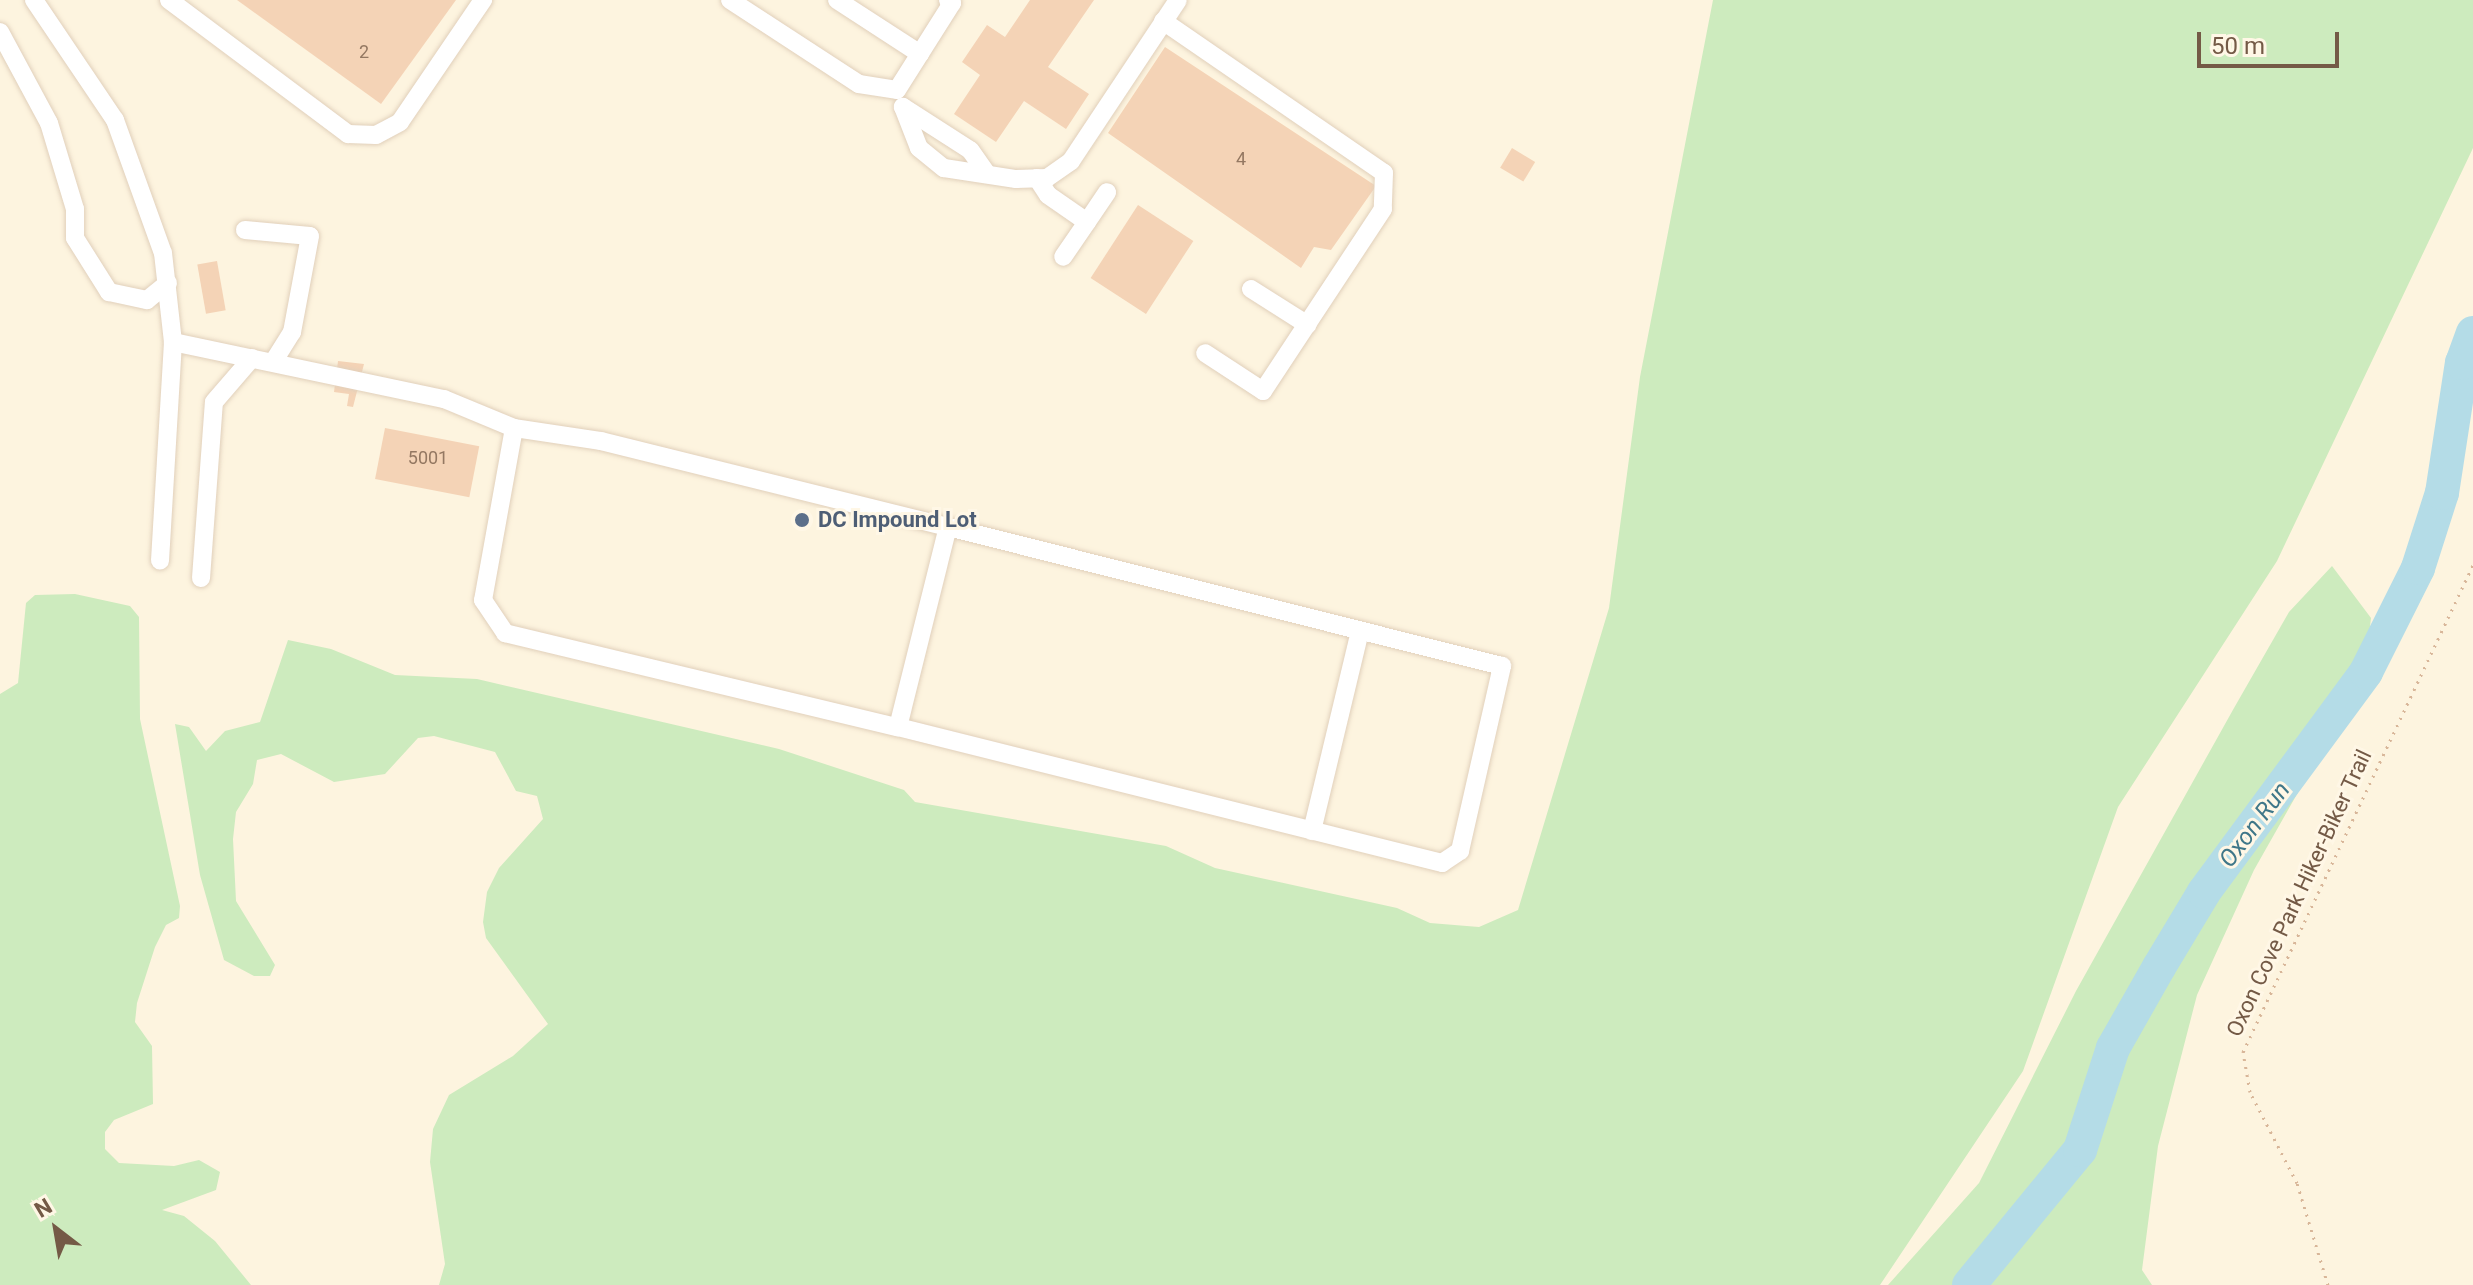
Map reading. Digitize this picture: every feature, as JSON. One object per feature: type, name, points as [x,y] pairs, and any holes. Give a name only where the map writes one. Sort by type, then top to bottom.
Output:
[{"type":"street","points":[[34,0],[123,136],[148,197],[168,283],[173,342],[160,561]]},
{"type":"street","points":[[169,0],[348,134],[376,135],[400,122],[483,0]]},
{"type":"street","points":[[730,0],[859,84],[900,99],[970,150],[987,174]]},
{"type":"street","points":[[837,0],[920,54]]},
{"type":"street","points":[[948,0],[952,3],[920,54],[900,99],[919,148],[944,168],[1037,178],[1071,161],[1178,0]]},
{"type":"street","points":[[1163,21],[1384,173],[1383,209],[1263,391],[1205,353]]},
{"type":"street","points":[[0,32],[49,123],[75,209],[75,238],[109,292],[147,300],[168,283]]},
{"type":"street","points":[[1037,178],[1048,195],[1087,222]]},
{"type":"street","points":[[1063,257],[1107,192]]},
{"type":"street","points":[[245,230],[310,236],[292,332],[274,361]]},
{"type":"street","points":[[1251,289],[1308,325]]},
{"type":"street","points":[[173,342],[444,399],[514,428],[601,441],[1502,666],[1460,851],[1442,863],[505,633],[483,600],[514,428]]},
{"type":"street","points":[[201,578],[214,402],[252,358]]},
{"type":"street","points":[[898,727],[948,527]]},
{"type":"street","points":[[1312,831],[1360,631]]},
{"type":"path","name":"Oxon Cove Park Hiker-Biker Trail","points":[[2328,1285],[2297,1183],[2250,1092],[2243,1052],[2473,565]]},
{"type":"green space","points":[[1713,0],[2473,0],[2473,148],[2277,561],[2118,807],[2023,1071],[1880,1285],[439,1285],[445,1264],[430,1162],[433,1129],[449,1095],[513,1056],[548,1024],[486,938],[483,922],[487,892],[499,868],[543,819],[537,796],[516,791],[495,752],[434,736],[418,738],[385,774],[334,782],[281,754],[257,760],[253,784],[236,812],[233,839],[236,901],[275,965],[270,976],[254,976],[224,960],[200,875],[175,724],[189,727],[206,751],[225,731],[260,722],[288,640],[331,649],[395,675],[477,679],[779,749],[904,790],[915,802],[1166,846],[1215,868],[1397,908],[1430,923],[1479,927],[1518,910],[1609,608],[1640,377]]},
{"type":"green space","points":[[2332,566],[2371,618],[2364,676],[2254,870],[2197,995],[2158,1146],[2142,1270],[2152,1285],[1888,1285],[1979,1183],[2076,991],[2234,708],[2289,612]]},
{"type":"green space","points":[[75,594],[130,606],[139,617],[140,719],[180,906],[179,918],[166,925],[155,947],[137,1003],[135,1022],[152,1046],[153,1104],[114,1120],[105,1132],[105,1149],[119,1163],[174,1166],[199,1160],[220,1172],[216,1190],[162,1210],[184,1216],[215,1241],[251,1285],[0,1285],[0,694],[18,683],[26,603],[35,595]]},
{"type":"building","points":[[237,0],[456,0],[381,104]]},
{"type":"building","points":[[1030,0],[1094,0],[1048,67],[1089,94],[1066,129],[1024,101],[996,142],[954,114],[980,75],[962,62],[987,25],[1005,37]]},
{"type":"building","points":[[1165,47],[1376,186],[1331,250],[1314,247],[1301,268],[1108,133]]},
{"type":"building","points":[[1512,148],[1535,162],[1523,182],[1500,168]]},
{"type":"building","points":[[1138,205],[1193,241],[1146,314],[1091,278]]},
{"type":"building","points":[[217,261],[226,310],[206,314],[197,264]]},
{"type":"building","points":[[338,361],[364,364],[353,407],[347,406],[349,394],[334,392]]},
{"type":"building","points":[[385,428],[479,446],[469,497],[375,479]]},
{"type":"waterway","name":"Oxon Run","points":[[1969,1285],[2080,1150],[2113,1048],[2159,967],[2204,892],[2366,672],[2418,568],[2442,493],[2462,363],[2473,333]]},
{"type":"place","name":"DC Impound Lot","points":[[802,520]]}]
